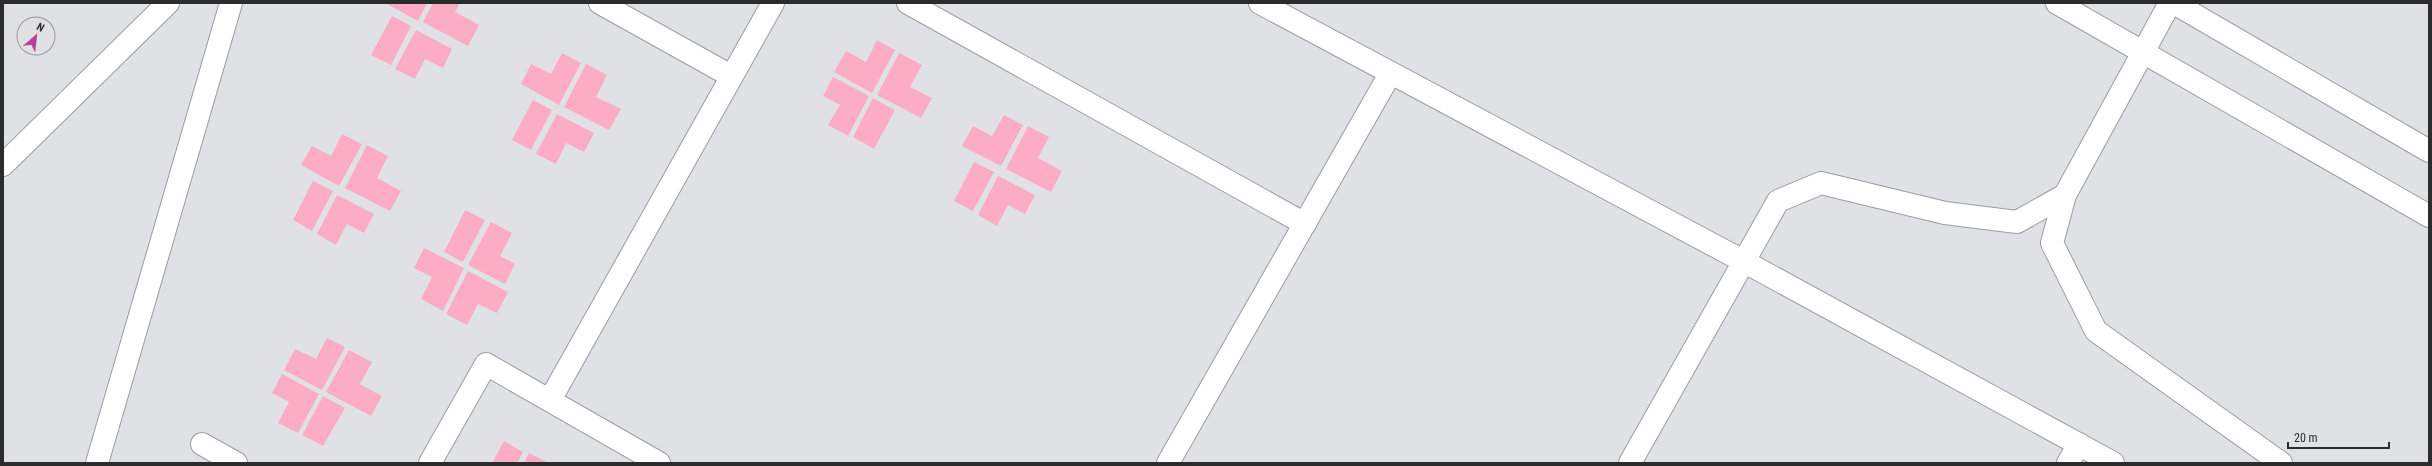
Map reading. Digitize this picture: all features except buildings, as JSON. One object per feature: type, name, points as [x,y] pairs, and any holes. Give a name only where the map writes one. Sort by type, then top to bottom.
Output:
[{"type":"street","points":[[3,165],[168,3]]},
{"type":"street","points":[[96,463],[231,3]]},
{"type":"street","points":[[600,3],[732,76]]},
{"type":"street","points":[[550,400],[773,3]]},
{"type":"street","points":[[908,3],[1306,224]]},
{"type":"street","points":[[1260,3],[1390,74],[1745,262],[2113,463]]},
{"type":"street","points":[[2057,3],[2429,216]]},
{"type":"street","points":[[2170,3],[2065,195],[2052,243],[2096,331],[2281,463]]},
{"type":"street","points":[[2174,3],[2429,151]]},
{"type":"street","points":[[1168,463],[1306,224],[1390,74]]},
{"type":"street","points":[[1630,463],[1745,262],[1778,201],[1820,183],[1945,213],[2017,222],[2065,195]]},
{"type":"street","points":[[430,463],[486,364],[659,463]]},
{"type":"street","points":[[202,444],[236,463]]},
{"type":"street","points":[[2068,463],[2079,444]]}]
